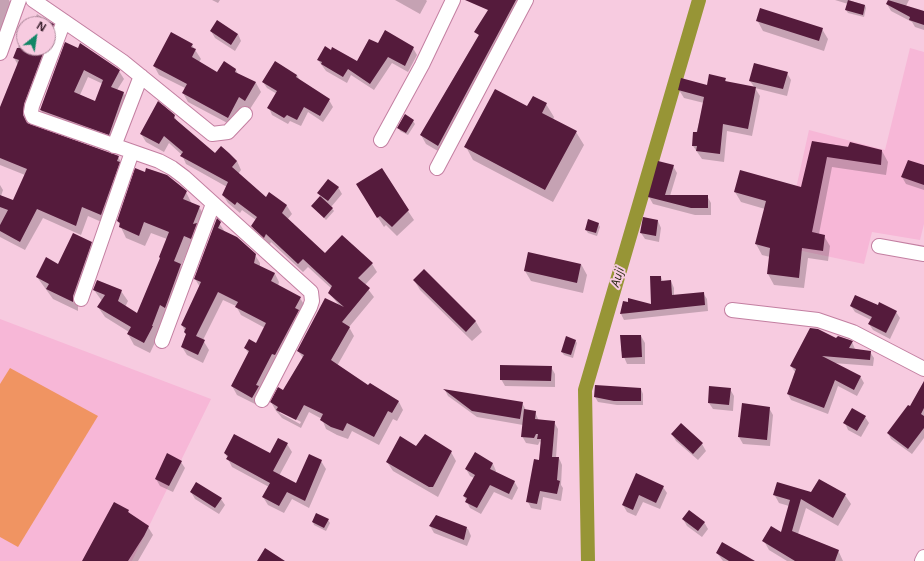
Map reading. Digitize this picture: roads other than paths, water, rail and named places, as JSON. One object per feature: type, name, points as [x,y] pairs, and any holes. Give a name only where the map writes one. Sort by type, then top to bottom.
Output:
[{"type":"street","points":[[0,53],[19,0]]},
{"type":"street","points":[[34,0],[141,76],[212,134],[228,132],[246,114]]},
{"type":"street","points":[[381,140],[422,65],[453,0]]},
{"type":"street","points":[[437,168],[526,0]]},
{"type":"street","points":[[64,21],[31,112],[33,117],[43,122],[132,152],[172,168],[308,288],[312,295],[310,307],[262,400]]},
{"type":"street","points":[[114,146],[141,76]]},
{"type":"street","points":[[82,298],[132,152]]},
{"type":"street","points":[[162,341],[213,204]]},
{"type":"street","points":[[879,246],[924,254]]},
{"type":"street","points":[[732,310],[818,320],[853,332],[924,369]]},
{"type":"street","points":[[922,561],[924,557]]},
{"type":"waterway","name":"Auji","points":[[588,561],[585,390],[699,0]]}]
